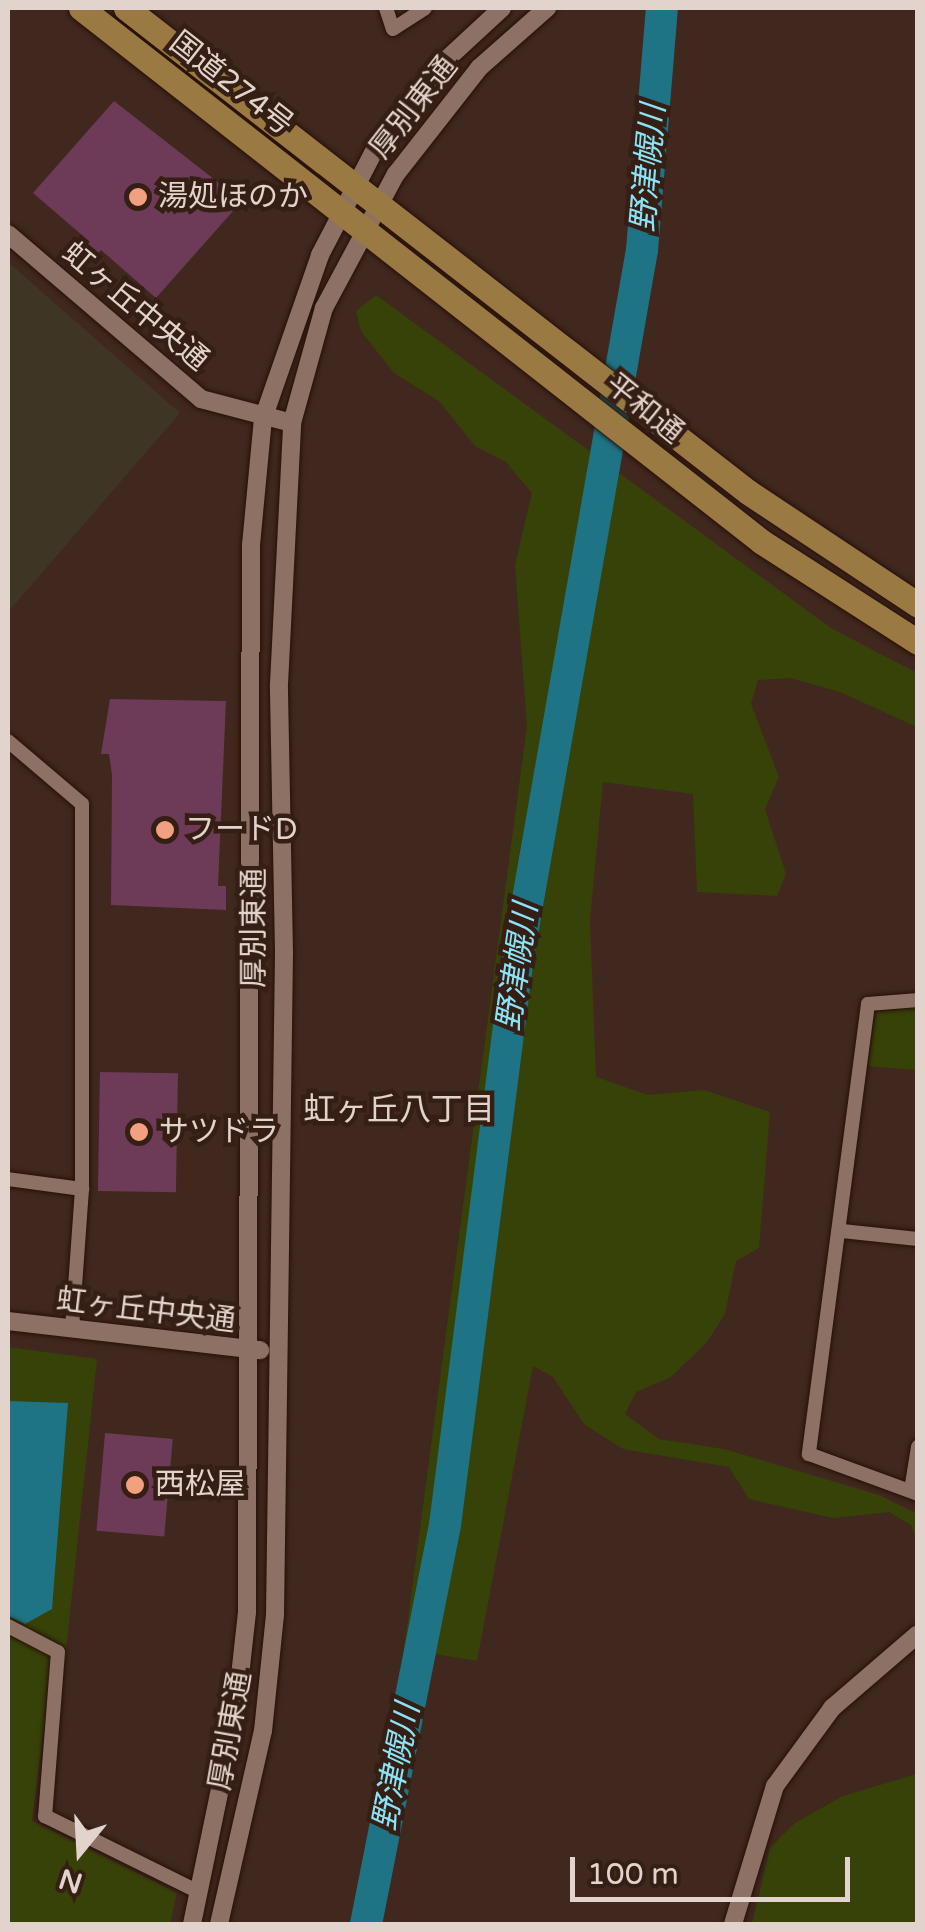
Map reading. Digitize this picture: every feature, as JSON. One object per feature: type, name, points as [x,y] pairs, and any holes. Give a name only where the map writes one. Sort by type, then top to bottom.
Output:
[{"type":"highway","name":"国道274号","points":[[81,8],[340,212]]},
{"type":"highway","name":"国道274号","points":[[126,8],[356,184]]},
{"type":"highway","name":"平和通","points":[[356,184],[663,425],[918,605]]},
{"type":"highway","name":"平和通","points":[[340,212],[659,464],[918,642]]},
{"type":"street","points":[[386,8],[393,29],[425,8]]},
{"type":"street","name":"厚別東通","points":[[219,1924],[269,1673],[284,952],[279,684],[292,423],[324,308],[379,202],[454,97],[547,8]]},
{"type":"street","name":"厚別東通","points":[[192,1924],[236,1712],[247,1612],[252,1351],[251,546],[263,419],[288,333],[356,184],[425,84],[498,9]]},
{"type":"street","name":"虹ヶ丘中央通","points":[[8,234],[171,379],[224,410],[292,423]]},
{"type":"street","points":[[251,683],[279,684]]},
{"type":"street","points":[[8,741],[82,804],[82,1188],[72,1330]]},
{"type":"street","points":[[918,1000],[868,1004],[842,1231],[809,1454],[914,1492],[918,1446]]},
{"type":"street","points":[[8,1179],[82,1188]]},
{"type":"street","points":[[842,1231],[918,1239]]},
{"type":"street","name":"虹ヶ丘中央通","points":[[8,1321],[252,1351],[277,1349]]},
{"type":"street","points":[[8,1626],[58,1652],[45,1816],[199,1892]]},
{"type":"street","points":[[733,1924],[746,1865],[782,1774],[832,1708],[918,1634]]},
{"type":"shaded area","points":[[8,262],[180,413],[8,612]]},
{"type":"green space","points":[[376,295],[831,628],[917,673],[917,727],[840,692],[790,678],[758,680],[751,704],[779,777],[765,809],[786,874],[777,896],[697,892],[693,794],[603,782],[590,920],[596,1077],[648,1095],[704,1090],[770,1112],[759,1248],[736,1261],[725,1314],[707,1342],[671,1377],[636,1392],[625,1414],[659,1439],[724,1449],[879,1495],[917,1514],[917,1540],[911,1525],[889,1512],[833,1518],[749,1499],[729,1467],[623,1449],[584,1424],[553,1377],[533,1366],[477,1661],[404,1649],[527,726],[515,565],[532,493],[506,462],[475,446],[439,401],[394,373],[361,331],[356,311]]},
{"type":"green space","points":[[917,1007],[917,1070],[868,1066],[876,1012]]},
{"type":"green space","points":[[8,1347],[97,1359],[62,1688],[49,1687],[32,1821],[177,1893],[170,1924],[8,1924]]},
{"type":"green space","points":[[917,1774],[917,1924],[752,1924],[770,1848],[795,1823],[843,1796]]},
{"type":"water","points":[[8,1401],[68,1403],[52,1609],[25,1624],[8,1616]]},
{"type":"building","name":"湯処ほのか","points":[[114,101],[242,201],[156,298],[101,250],[93,258],[77,243],[83,236],[33,193]]},
{"type":"building","name":"フードD","points":[[110,699],[226,701],[218,886],[226,886],[226,910],[111,905],[112,775],[109,754],[101,754]]},
{"type":"building","name":"サツドラ","points":[[100,1072],[178,1073],[176,1192],[98,1191]]},
{"type":"building","name":"西松屋","points":[[105,1433],[173,1439],[164,1537],[96,1531]]},
{"type":"waterway","name":"野津幌川","points":[[366,1924],[445,1525],[518,956],[642,250],[662,8]]},
{"type":"place","name":"湯処ほのか","points":[[138,197]]},
{"type":"place","name":"フードD","points":[[165,830]]},
{"type":"place","name":"サツドラ","points":[[139,1132]]},
{"type":"place","name":"西松屋","points":[[135,1485]]},
{"type":"district","name":"虹ヶ丘八丁目","points":[[399,1110]]}]
